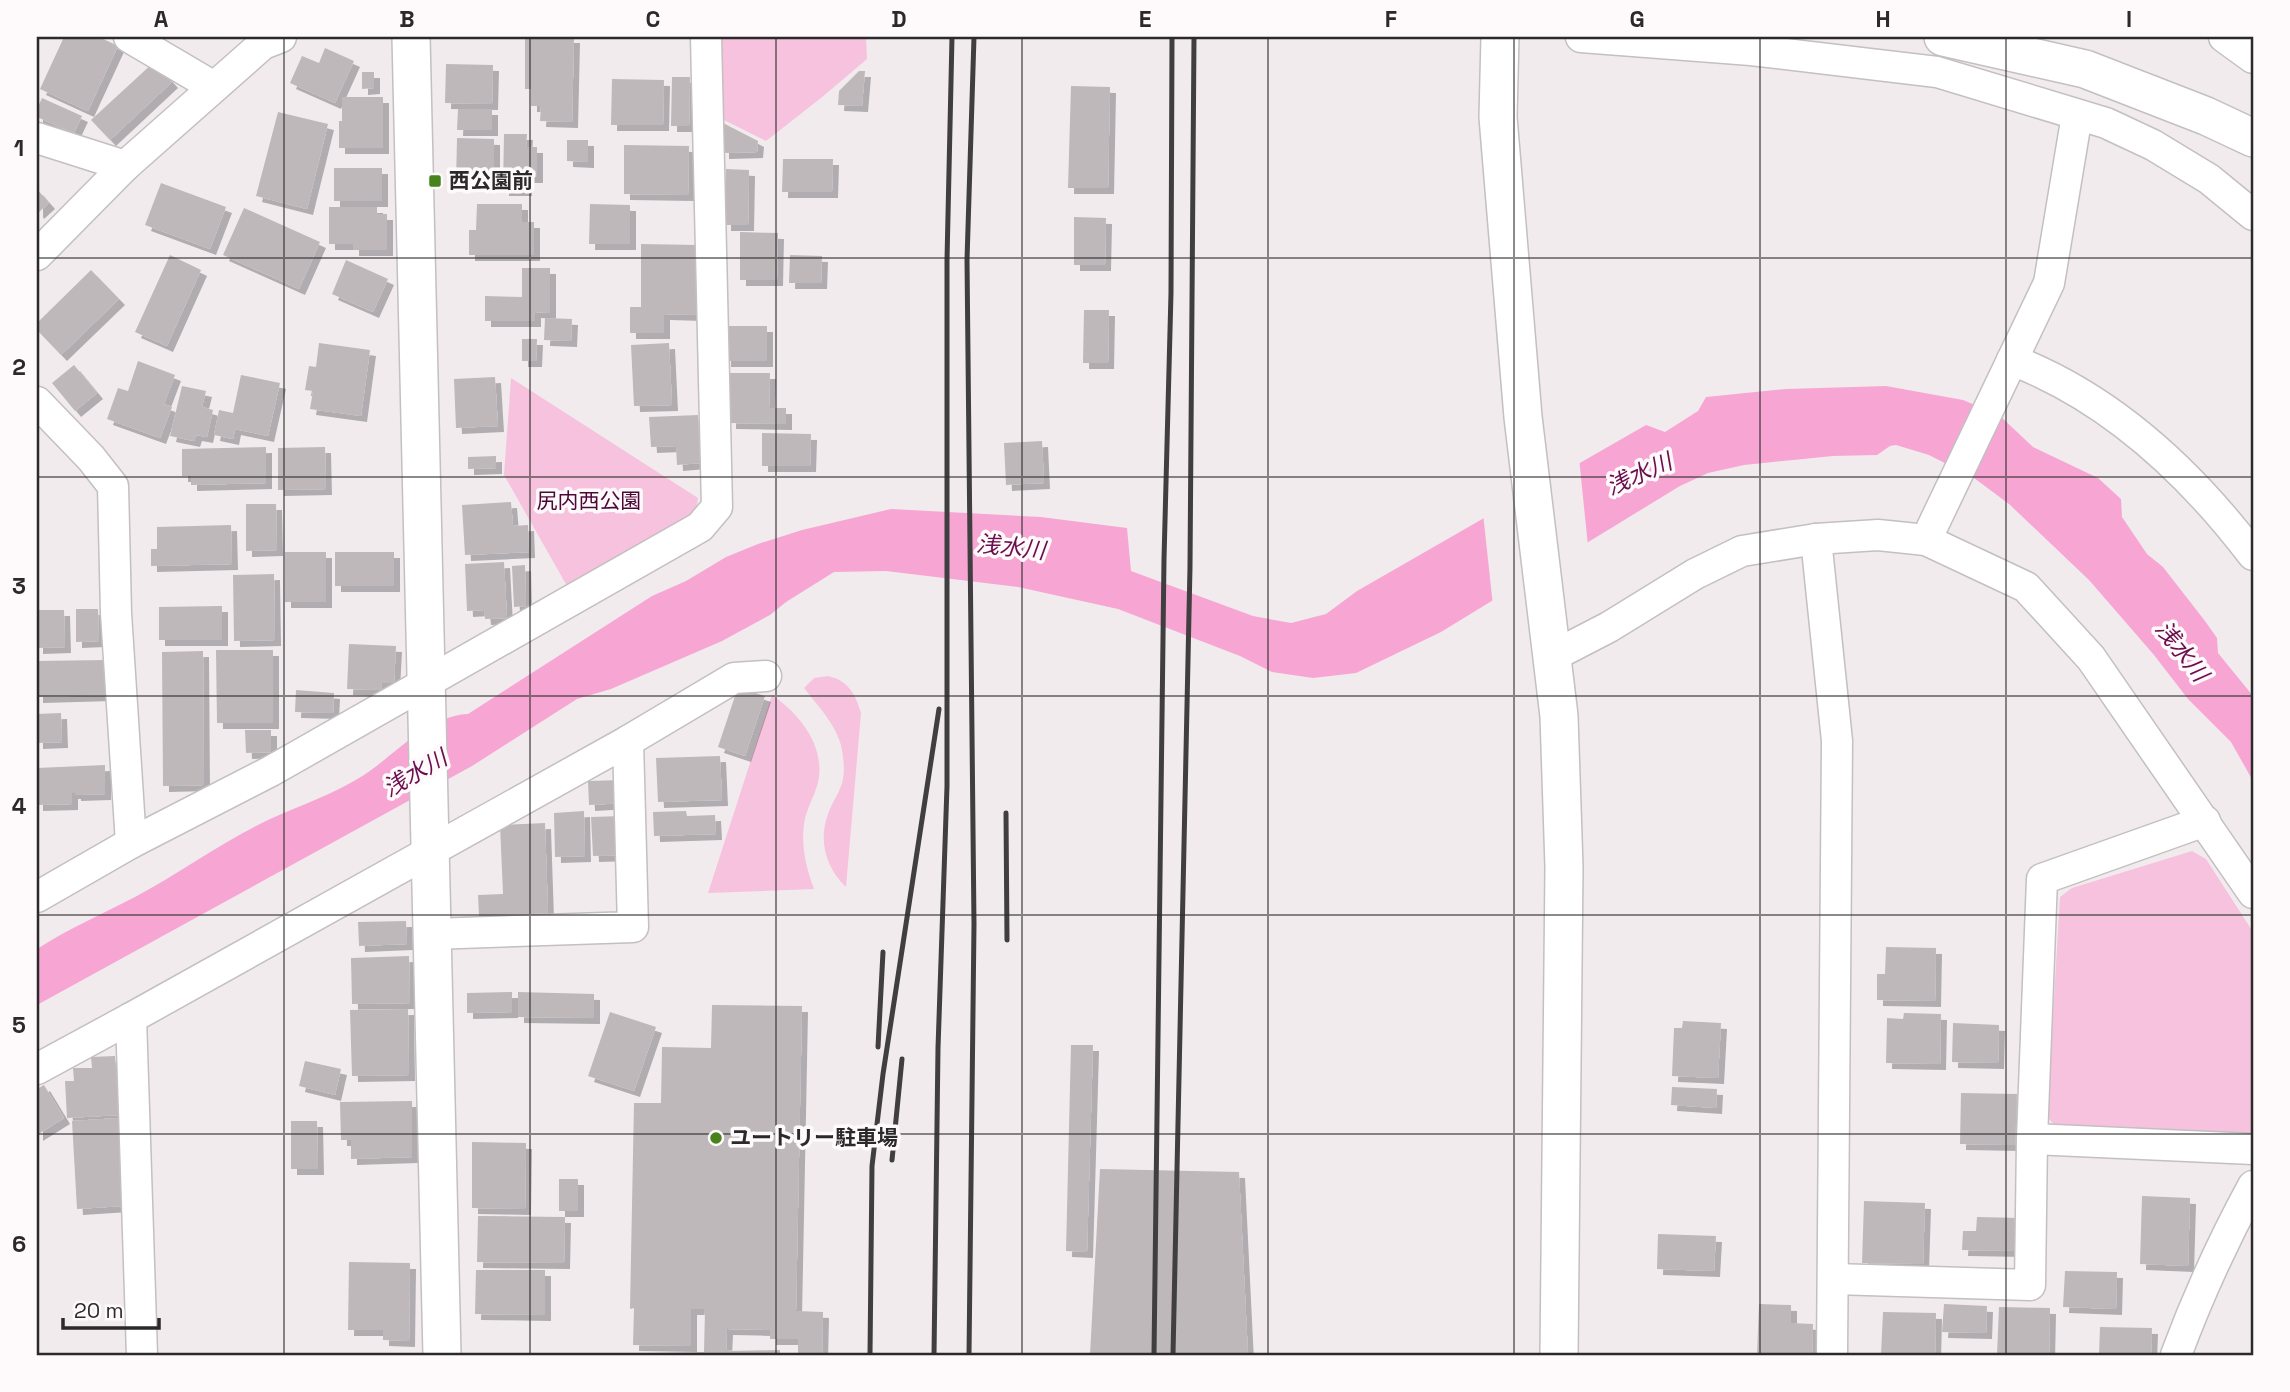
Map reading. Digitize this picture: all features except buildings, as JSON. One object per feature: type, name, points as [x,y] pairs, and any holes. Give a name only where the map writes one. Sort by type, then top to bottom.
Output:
[{"type":"street","points":[[129,37],[214,88]]},
{"type":"street","points":[[37,255],[125,166],[263,44],[281,37]]},
{"type":"street","points":[[411,37],[442,1355]]},
{"type":"street","points":[[37,897],[131,843],[426,692],[700,527],[717,507],[706,37]]},
{"type":"street","points":[[1500,37],[1498,117],[1523,417],[1559,716],[1564,867],[1559,1355]]},
{"type":"street","points":[[1581,37],[1752,50],[1937,72],[2106,123],[2152,145],[2209,179],[2253,215]]},
{"type":"street","points":[[1943,37],[2085,69],[2206,116],[2253,138]]},
{"type":"street","points":[[2224,37],[2253,58]]},
{"type":"street","points":[[1926,540],[2049,283],[2077,115]]},
{"type":"street","points":[[37,138],[125,166]]},
{"type":"street","points":[[2012,360],[2043,372],[2097,402],[2134,430],[2183,473],[2215,506],[2253,555]]},
{"type":"street","points":[[37,402],[91,458],[113,486],[116,613],[131,843]]},
{"type":"street","points":[[1553,656],[1609,627],[1695,574],[1742,551],[1816,539],[1878,535],[1926,540],[2026,587],[2091,658],[2253,894]]},
{"type":"street","points":[[1816,539],[1838,741],[1832,1355]]},
{"type":"street","points":[[37,1069],[131,1018],[428,843],[628,741],[734,678],[766,676]]},
{"type":"street","points":[[432,934],[634,927],[628,741]]},
{"type":"street","points":[[1834,1279],[2030,1285],[2032,1139],[2042,879],[2205,821]]},
{"type":"street","points":[[131,1018],[142,1355]]},
{"type":"street","points":[[2032,1139],[2253,1149]]},
{"type":"street","points":[[2176,1355],[2202,1287],[2253,1186]]},
{"type":"green space","points":[[716,37],[866,37],[867,59],[766,141],[718,117]]},
{"type":"green space","name":"尻内西公園","points":[[511,378],[698,498],[696,512],[567,586],[504,475]]},
{"type":"green space","points":[[828,676],[841,681],[850,689],[861,713],[846,887],[833,871],[824,844],[825,824],[843,779],[842,750],[833,727],[804,688],[814,678]]},
{"type":"green space","points":[[772,695],[791,710],[807,730],[817,752],[819,777],[803,832],[805,857],[814,889],[708,893]]},
{"type":"green space","points":[[2192,851],[2206,859],[2253,932],[2253,1134],[2058,1130],[2047,1116],[2060,897],[2072,888]]},
{"type":"water","name":"浅水川","points":[[1886,386],[1963,400],[1999,415],[2033,447],[2098,478],[2121,499],[2122,517],[2147,554],[2163,567],[2205,621],[2217,638],[2218,653],[2253,696],[2253,781],[2231,742],[2188,699],[2089,580],[2009,504],[1974,478],[1929,455],[1896,445],[1877,455],[1833,456],[1744,465],[1708,473],[1680,486],[1441,632],[1356,673],[1313,678],[1272,672],[1240,656],[1118,609],[1018,587],[886,571],[834,572],[770,615],[722,641],[611,689],[577,699],[472,766],[37,1005],[37,949],[152,888],[268,820],[353,782],[439,721],[468,714],[652,596],[686,581],[726,557],[758,544],[802,530],[891,509],[1041,517],[1127,528],[1131,571],[1253,616],[1291,623],[1326,614],[1357,591],[1646,425],[1665,432],[1698,411],[1706,397],[1786,389]]},
{"type":"pier","points":[[1579,458],[1588,546],[1493,606],[1483,513]]},
{"type":"railway","points":[[934,1355],[938,1048],[947,786],[947,260],[952,37]]},
{"type":"railway","points":[[969,1355],[974,924],[967,260],[974,37]]},
{"type":"railway","points":[[1154,1355],[1164,559],[1171,293],[1172,37]]},
{"type":"railway","points":[[1173,1355],[1190,567],[1194,37]]},
{"type":"railway","points":[[870,1355],[872,1166],[883,1074],[939,709]]},
{"type":"railway","points":[[1006,813],[1007,940]]},
{"type":"railway","points":[[878,1047],[883,952]]},
{"type":"railway","points":[[892,1160],[902,1059]]},
{"type":"place","name":"西公園前","points":[[435,181]]},
{"type":"place","name":"ユートリー駐車場","points":[[716,1138]]}]
